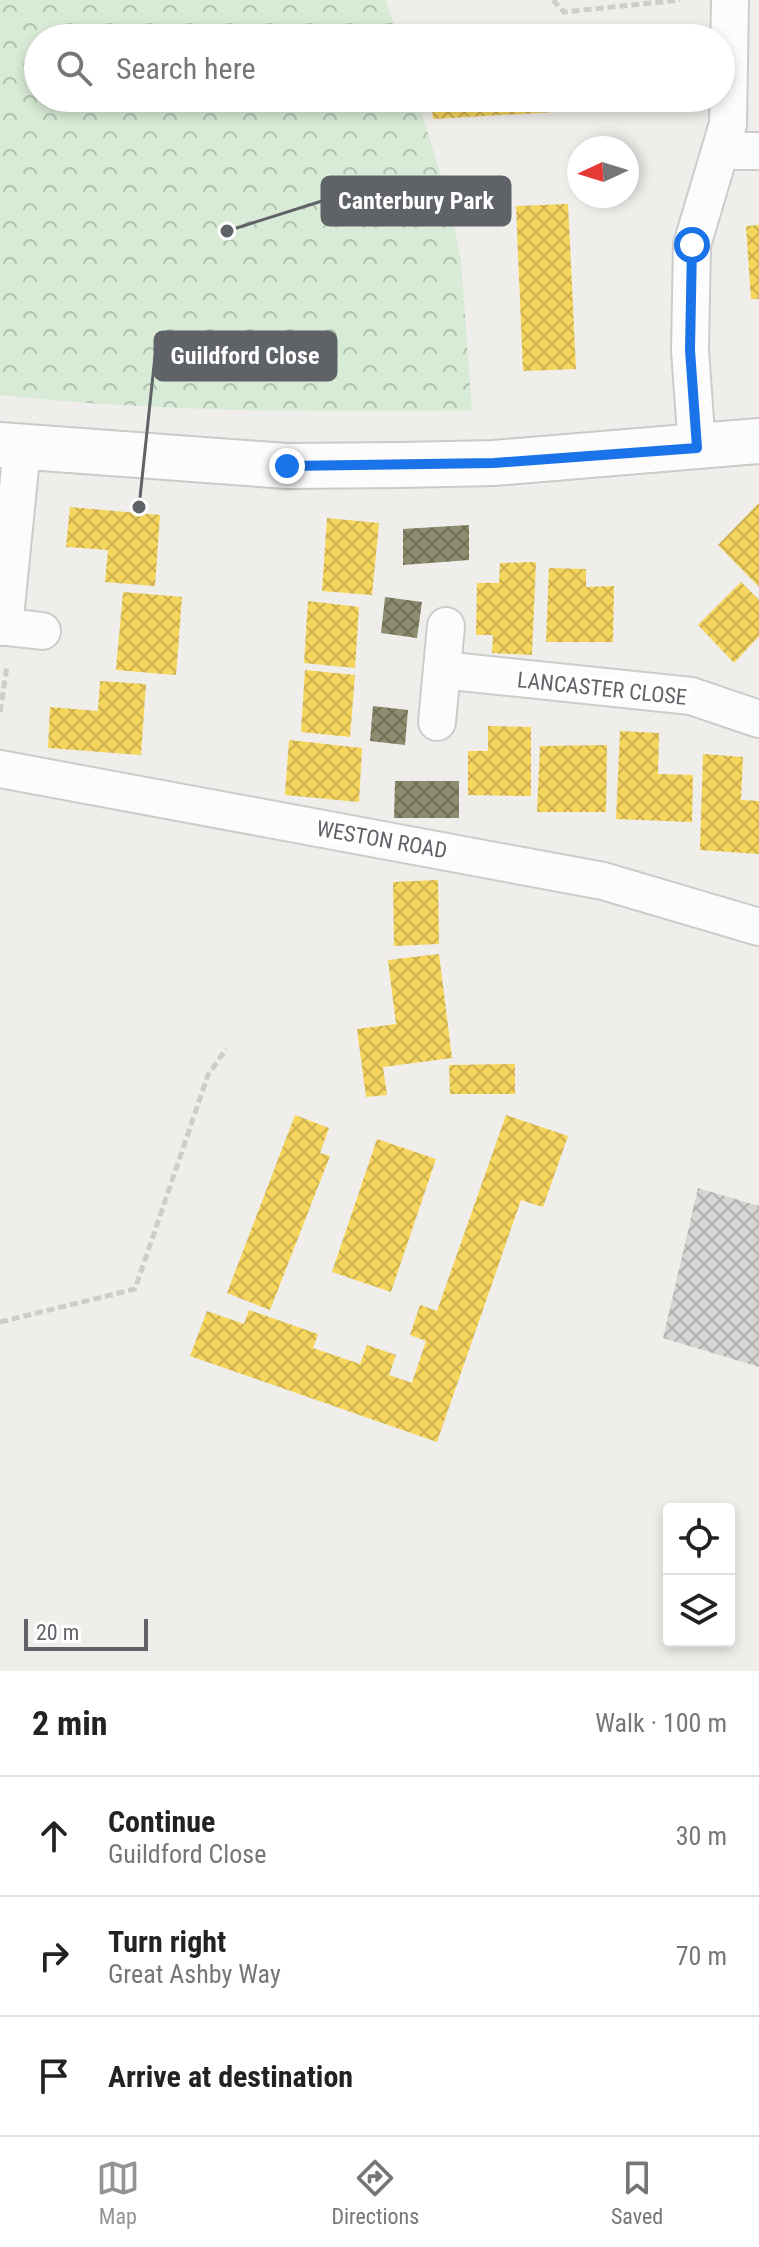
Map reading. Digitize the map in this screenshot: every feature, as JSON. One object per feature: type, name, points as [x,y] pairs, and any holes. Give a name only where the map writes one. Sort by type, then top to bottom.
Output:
[{"type":"street","points":[[730,0],[730,24]]},
{"type":"street","points":[[697,448],[690,350],[692,245],[728,124],[728,112]]},
{"type":"street","points":[[720,151],[759,151]]},
{"type":"street","points":[[42,631],[2,626],[11,447],[287,466],[343,466],[494,463],[759,441]]},
{"type":"street","points":[[437,722],[446,626]]},
{"type":"street","name":"LANCASTER CLOSE","points":[[442,670],[691,696],[759,719]]},
{"type":"street","name":"WESTON ROAD","points":[[0,769],[603,881],[759,927]]},
{"type":"path","points":[[553,0],[564,12],[680,0]]},
{"type":"path","points":[[0,1322],[135,1289],[208,1075],[226,1049]]},
{"type":"green space","points":[[0,0],[386,0],[394,24],[24,24],[24,112],[421,112],[449,201],[461,261],[472,411],[177,408],[0,395]]},
{"type":"building: Homes","points":[[432,112],[556,112],[433,119]]},
{"type":"building: Homes","points":[[567,204],[576,369],[523,371],[516,206]]},
{"type":"building: Homes","points":[[759,225],[759,299],[751,299],[746,226]]},
{"type":"building: Homes","points":[[759,503],[759,587],[718,545]]},
{"type":"building: Homes","points":[[70,507],[160,515],[155,586],[105,582],[108,550],[66,547]]},
{"type":"building: Homes","points":[[327,518],[379,523],[372,595],[322,591]]},
{"type":"building: Homes","points":[[536,562],[532,655],[492,653],[493,635],[476,635],[477,583],[499,583],[500,563]]},
{"type":"building: Homes","points":[[549,568],[586,569],[586,587],[614,586],[613,642],[546,642]]},
{"type":"building: Homes","points":[[741,582],[759,600],[759,636],[734,663],[698,625]]},
{"type":"building: Homes","points":[[123,592],[182,597],[176,675],[116,670]]},
{"type":"building: Homes","points":[[308,601],[359,607],[355,668],[304,663]]},
{"type":"building: Homes","points":[[305,670],[355,675],[350,737],[301,732]]},
{"type":"building: Homes","points":[[100,681],[146,684],[141,755],[48,748],[50,707],[98,711]]},
{"type":"building: Homes","points":[[488,726],[531,727],[531,796],[468,795],[468,751],[488,751]]},
{"type":"building: Homes","points":[[620,731],[659,733],[658,774],[693,775],[692,822],[616,819]]},
{"type":"building: Homes","points":[[289,740],[362,748],[359,802],[285,795]]},
{"type":"building: Homes","points":[[607,745],[606,812],[537,812],[540,746]]},
{"type":"building: Homes","points":[[703,754],[743,757],[741,800],[759,801],[759,854],[700,850]]},
{"type":"building: Homes","points":[[438,880],[439,944],[394,946],[393,882]]},
{"type":"building: Homes","points":[[439,954],[452,1058],[383,1067],[387,1095],[366,1097],[357,1029],[396,1024],[388,960]]},
{"type":"building: Homes","points":[[515,1064],[515,1094],[450,1094],[449,1065]]},
{"type":"building: Homes","points":[[295,1115],[329,1128],[320,1153],[330,1156],[270,1310],[227,1293]]},
{"type":"building: Homes","points":[[506,1115],[568,1136],[543,1207],[521,1200],[437,1442],[190,1356],[207,1311],[244,1324],[249,1310],[318,1334],[313,1348],[360,1364],[367,1345],[396,1355],[389,1375],[412,1383],[426,1341],[410,1335],[420,1305],[437,1311]]},
{"type":"building: Homes","points":[[377,1139],[436,1159],[391,1292],[332,1272]]},
{"type":"building: Industry","points":[[469,525],[469,560],[403,565],[403,529]]},
{"type":"building: Industry","points":[[385,597],[422,602],[417,638],[381,633]]},
{"type":"building: Industry","points":[[373,706],[408,710],[405,745],[370,741]]},
{"type":"building: Industry","points":[[395,781],[459,781],[459,818],[394,818]]},
{"type":"building: Other","points":[[698,1188],[759,1206],[759,1367],[663,1338]]},
{"type":"place","name":"Canterbury Park","points":[[227,231]]},
{"type":"place","name":"Guildford Close","points":[[139,507]]},
{"type":"route","points":[[287,466],[494,463],[697,448],[690,350],[692,245]]}]
